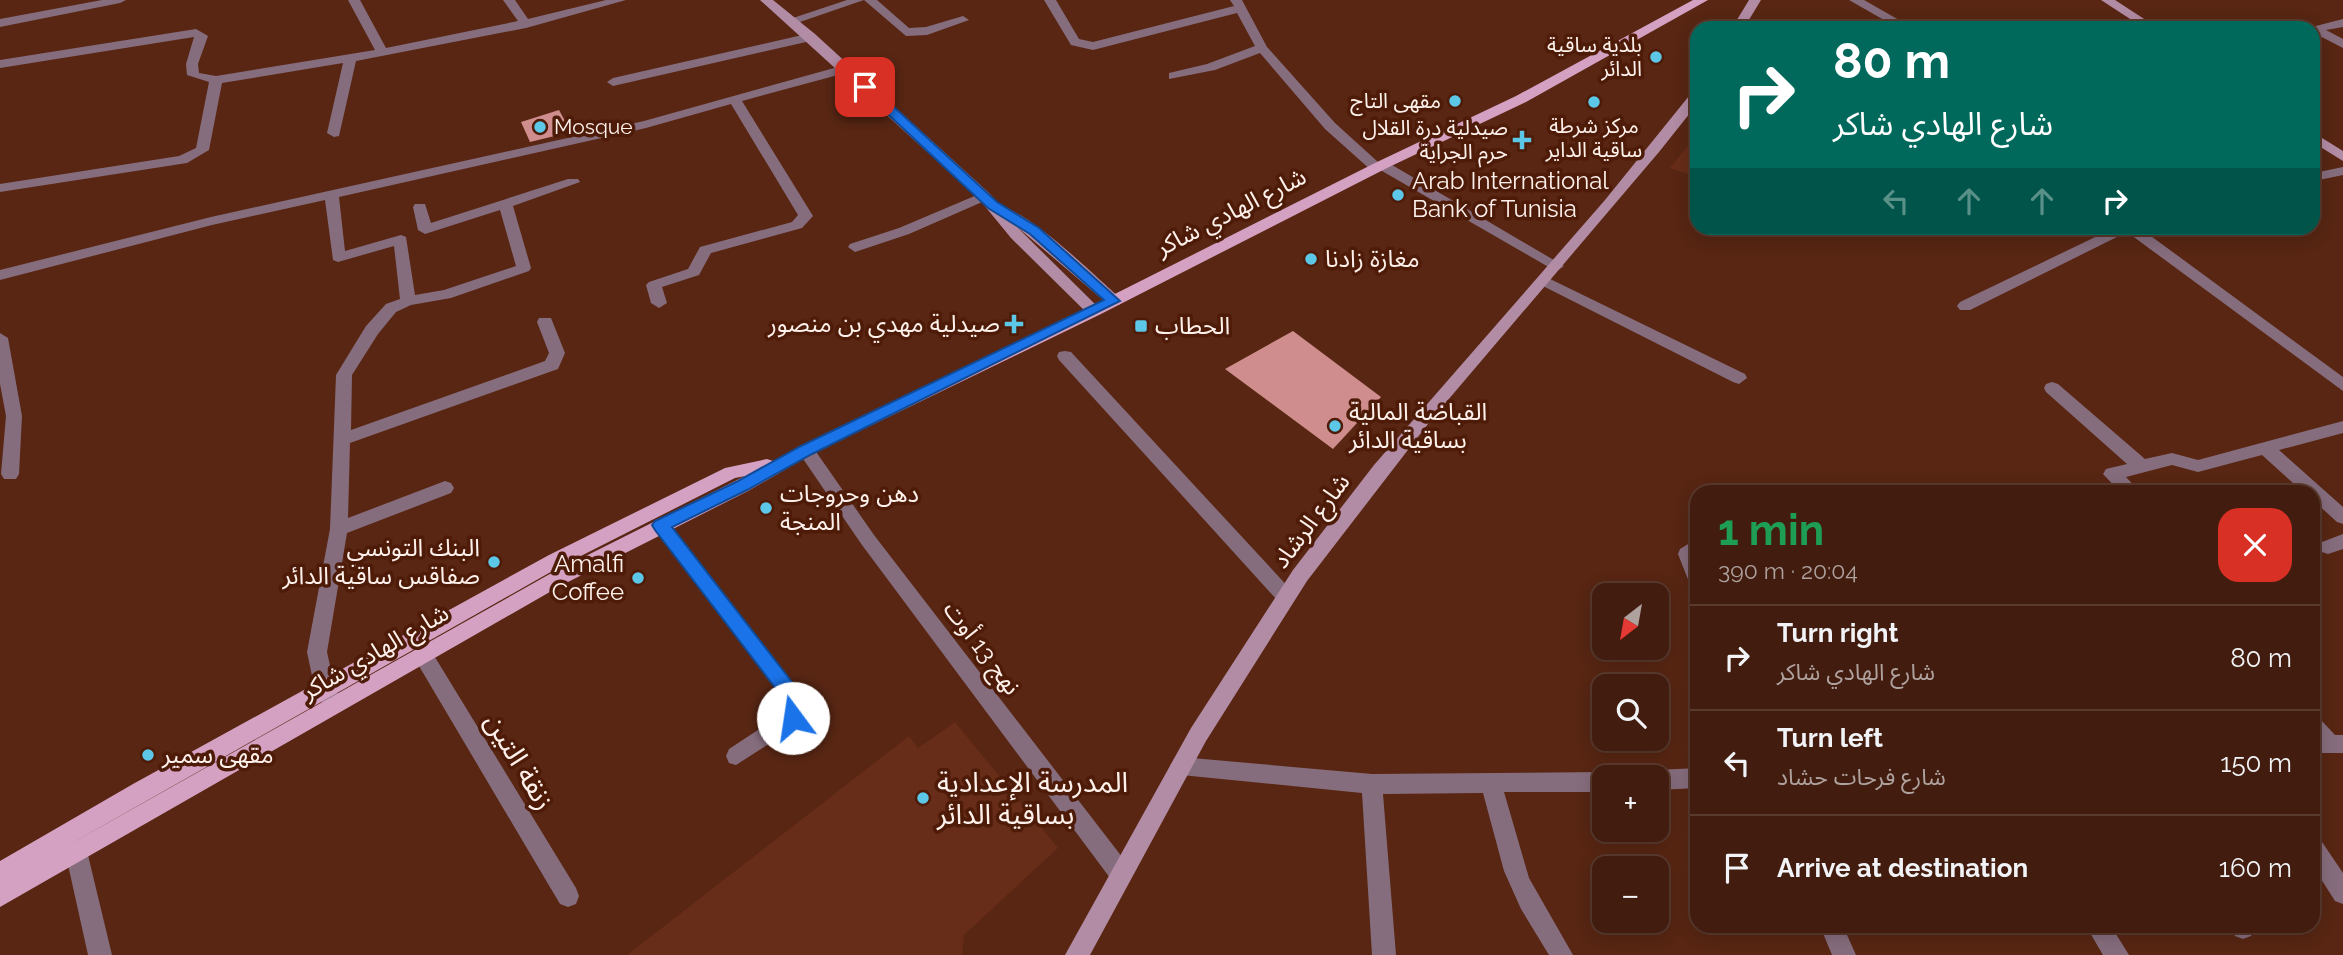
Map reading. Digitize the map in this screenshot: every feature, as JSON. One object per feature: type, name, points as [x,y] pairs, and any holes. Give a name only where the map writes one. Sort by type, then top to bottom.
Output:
[{"type":"main road","name":"شارع الهادي شاكر","points":[[329,698],[423,655],[555,580],[742,486],[781,462],[1094,311],[1379,166],[1521,99],[1701,0]]},
{"type":"main road","name":"شارع الهادي شاكر","points":[[0,873],[145,800],[329,698],[556,561],[731,473],[781,462]]},
{"type":"main road","name":"شارع الهادي شاكر","points":[[0,896],[76,851],[145,800]]},
{"type":"street","points":[[0,23],[120,0]]},
{"type":"street","points":[[355,0],[383,53]]},
{"type":"street","points":[[509,0],[526,24]]},
{"type":"street","points":[[0,64],[196,33],[202,36],[192,64],[193,75],[216,80],[350,60],[526,24],[620,0]]},
{"type":"street","points":[[766,0],[793,20],[988,201],[1016,235],[1094,311]]},
{"type":"street","points":[[793,20],[859,0]]},
{"type":"street","points":[[870,0],[906,32],[927,30],[963,20]]},
{"type":"street","points":[[1051,0],[1074,43],[1093,46],[1238,4],[1262,48],[1330,126],[1379,166],[1557,266]]},
{"type":"street","points":[[1742,21],[1755,0]]},
{"type":"street","points":[[1856,0],[1894,21]]},
{"type":"street","points":[[2107,0],[2141,21]]},
{"type":"street","points":[[2320,27],[2343,23]]},
{"type":"street","points":[[2320,31],[2343,44]]},
{"type":"street","points":[[614,82],[760,51],[811,37]]},
{"type":"street","points":[[1172,76],[1262,48]]},
{"type":"street","points":[[334,133],[350,60]]},
{"type":"street","points":[[0,275],[198,224],[646,124],[845,69]]},
{"type":"street","points":[[0,188],[182,160],[202,150],[216,80]]},
{"type":"street","points":[[659,303],[654,285],[694,272],[705,250],[797,225],[806,216],[735,100]]},
{"type":"street","name":"شارع الرشاد","points":[[1077,955],[1181,766],[1285,596],[1339,523],[1455,379],[1557,266],[1690,104]]},
{"type":"street","points":[[2320,140],[2336,147],[2343,157]]},
{"type":"street","points":[[2320,176],[2343,171]]},
{"type":"street","points":[[420,207],[425,230],[573,182]]},
{"type":"street","points":[[332,195],[338,257],[401,240],[408,301]]},
{"type":"street","points":[[855,247],[988,201]]},
{"type":"street","points":[[988,201],[1034,231],[1114,301]]},
{"type":"street","points":[[329,698],[317,652],[339,529],[344,375],[372,330],[391,308],[408,301],[446,295],[524,268],[505,204]]},
{"type":"street","points":[[1965,306],[2110,235]]},
{"type":"street","points":[[2140,235],[2343,385]]},
{"type":"street","points":[[1544,281],[1739,377]]},
{"type":"street","points":[[340,440],[552,365],[557,353],[545,322]]},
{"type":"street","points":[[0,338],[10,474]]},
{"type":"street","points":[[1065,356],[1285,596]]},
{"type":"street","points":[[2052,388],[2142,467]]},
{"type":"street","points":[[2124,485],[2112,474],[2172,459],[2198,466],[2343,428]]},
{"type":"street","name":"نهج 13 أوت","points":[[806,450],[868,540],[1121,874]]},
{"type":"street","points":[[2267,450],[2307,485]]},
{"type":"street","points":[[339,529],[445,488]]},
{"type":"street","points":[[2320,497],[2343,517]]},
{"type":"street","points":[[661,525],[796,700],[793,718],[736,756]]},
{"type":"street","name":"زنقة التين","points":[[423,655],[568,896]]},
{"type":"street","points":[[1181,766],[1372,784],[1592,782]]},
{"type":"street","points":[[1669,779],[1690,778]]},
{"type":"street","points":[[1491,783],[1518,881],[1531,906],[1551,934],[1560,955]]},
{"type":"street","points":[[1372,784],[1384,955]]},
{"type":"street","points":[[76,851],[100,955]]},
{"type":"street","points":[[2320,858],[2343,893]]},
{"type":"street","points":[[1834,933],[1844,955]]},
{"type":"street","points":[[2102,933],[2117,955]]},
{"type":"shaded area","points":[[1690,143],[1690,175],[1670,168]]},
{"type":"shaded area","name":"المدرسة الإعدادية بساقية الدائر","points":[[955,722],[1058,848],[964,935],[962,955],[627,955],[909,736],[918,748]]},
{"type":"building","points":[[559,110],[571,132],[530,142],[521,122]]},
{"type":"building","points":[[1293,331],[1381,397],[1333,449],[1225,369]]},
{"type":"place","name":"بلدية ساقية الدائر","points":[[1656,57]]},
{"type":"place","name":"مقهى التاج","points":[[1455,101]]},
{"type":"place","name":"مركز شرطة ساقية الداير","points":[[1594,102]]},
{"type":"place","name":"Mosque","points":[[540,127]]},
{"type":"place","name":"صيدلية درة القلال حرم الجراية","points":[[1522,140]]},
{"type":"place","name":"Arab International Bank of Tunisia","points":[[1398,195]]},
{"type":"place","name":"مغازة زادنا","points":[[1311,259]]},
{"type":"place","name":"صيدلية مهدي بن منصور","points":[[1014,324]]},
{"type":"place","name":"الحطاب","points":[[1141,326]]},
{"type":"place","name":"القباضة المالية بساقية الدائر","points":[[1335,426]]},
{"type":"place","name":"دهن وحروجات المنجة","points":[[766,508]]},
{"type":"place","name":"البنك التونسي صفاقس ساقية الدائر","points":[[494,562]]},
{"type":"place","name":"Amalfi Coffee","points":[[638,578]]},
{"type":"place","name":"مقهى سمير","points":[[148,755]]},
{"type":"place","name":"المدرسة الإعدادية بساقية الدائر","points":[[923,798]]},
{"type":"route","points":[[793,718],[796,700],[661,525],[742,486],[781,462],[1114,301],[1034,231],[993,205],[865,87]]}]
